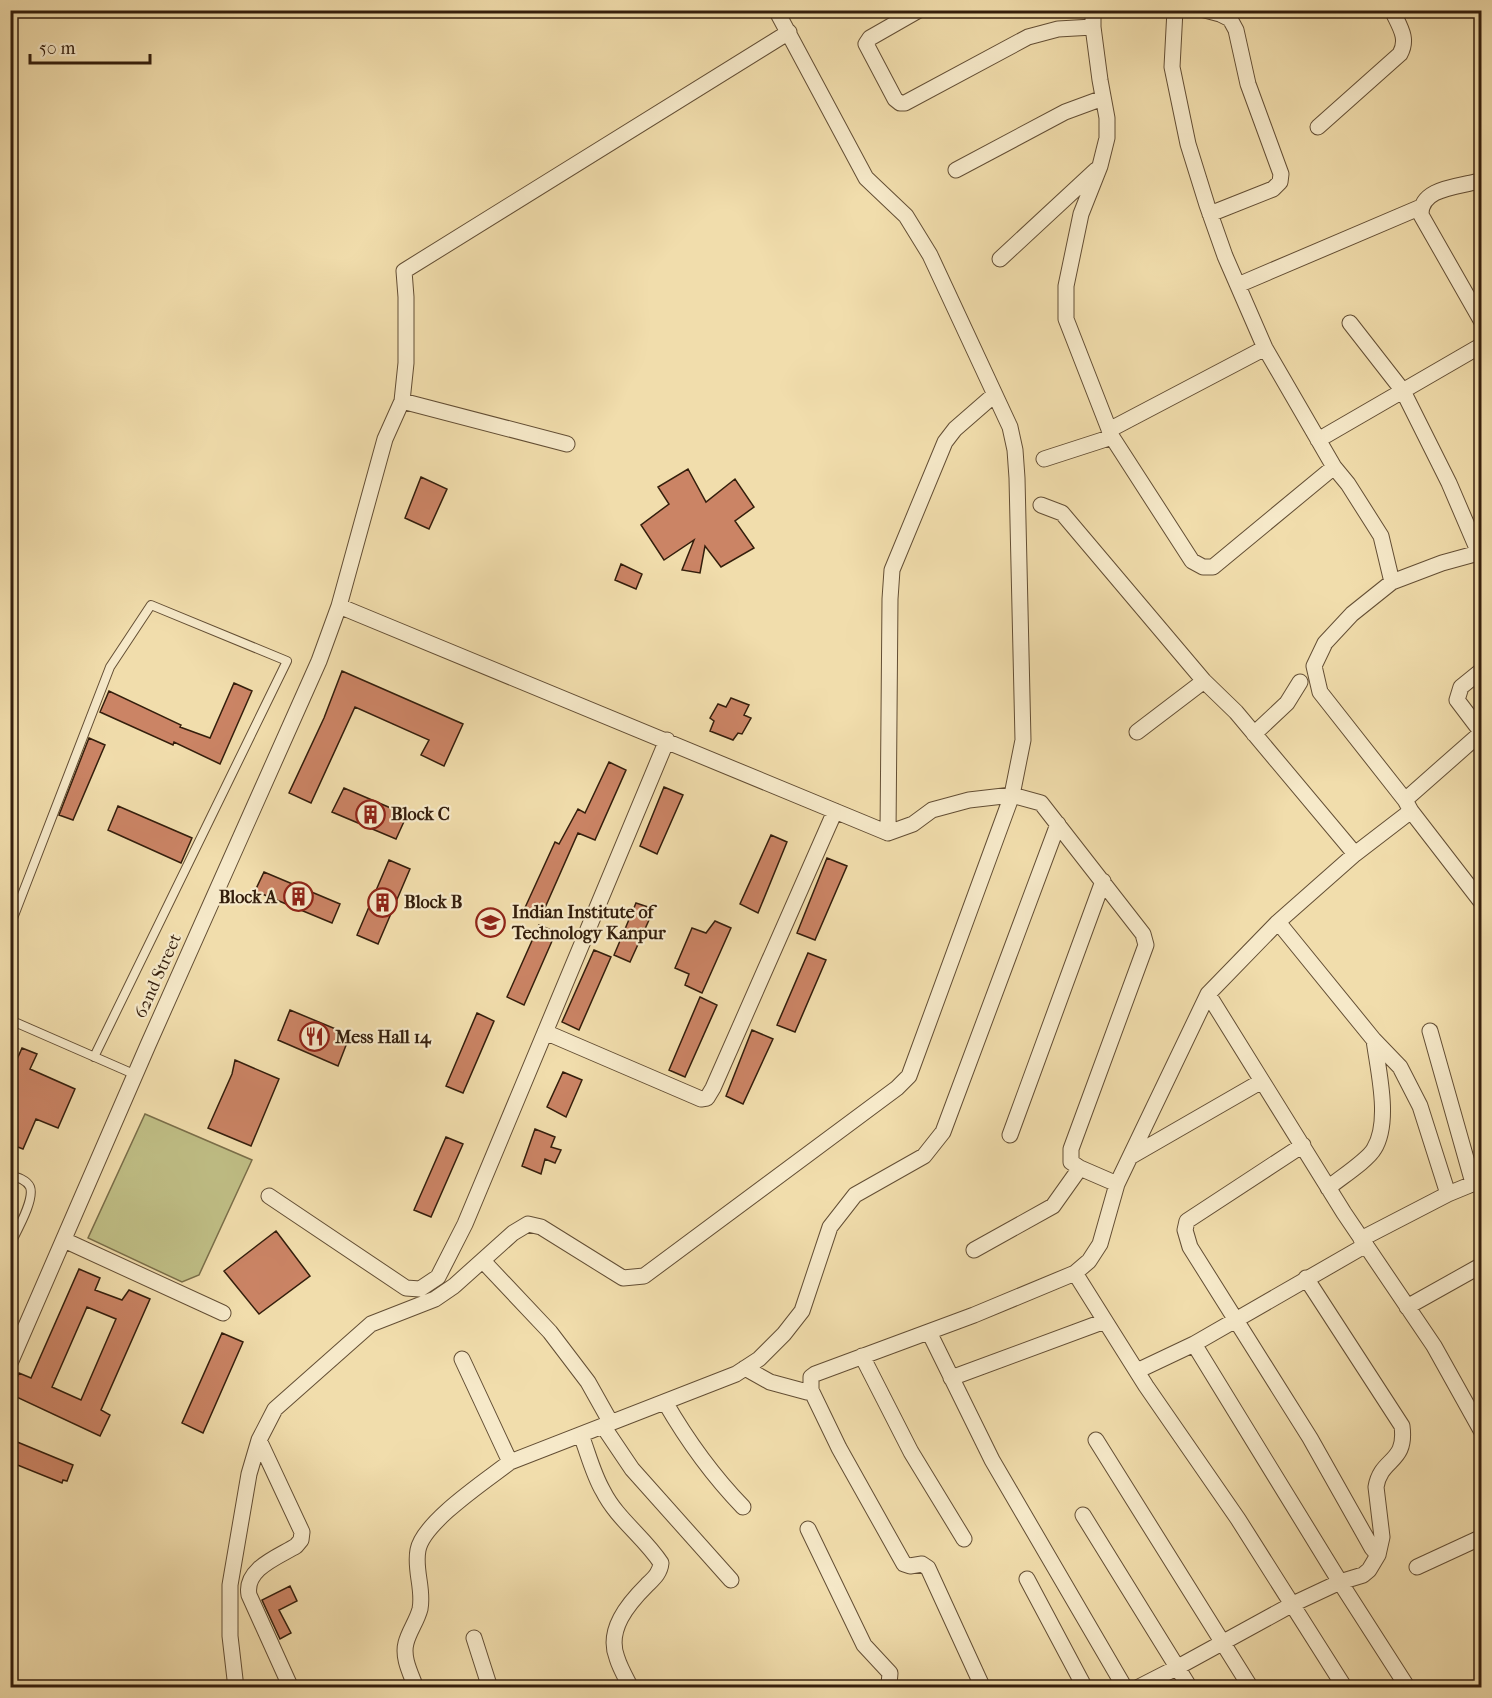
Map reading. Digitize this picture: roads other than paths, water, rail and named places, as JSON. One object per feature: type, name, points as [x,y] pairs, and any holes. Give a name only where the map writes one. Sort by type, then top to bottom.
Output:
[{"type":"street","points":[[236,1688],[230,1636],[230,1585],[249,1474],[259,1440],[275,1409],[363,1330],[380,1320],[435,1299],[454,1286],[513,1233],[528,1224],[541,1227],[623,1278],[644,1276],[904,1082],[909,1076],[1012,795],[1023,740],[1017,478],[1015,450],[1010,427],[930,255],[906,216],[866,178],[776,10]]},
{"type":"street","points":[[919,10],[870,38],[866,44],[895,99],[900,103],[905,103],[1028,37],[1058,29],[1093,27]]},
{"type":"street","points":[[1093,10],[1093,27],[1107,118],[1107,138],[1100,166],[1081,214],[1066,286],[1066,319],[1111,434],[1192,561],[1203,567],[1213,567],[1334,467]]},
{"type":"street","points":[[1175,10],[1172,67],[1188,144],[1210,214],[1265,348],[1334,467],[1381,536],[1392,582]]},
{"type":"street","points":[[1205,10],[1230,19],[1236,30],[1248,84],[1281,174],[1280,182],[1273,189],[1210,214]]},
{"type":"street","points":[[1318,127],[1400,54],[1405,46],[1405,38],[1392,10]]},
{"type":"street","name":"62nd Street","points":[[10,1363],[319,661],[339,606],[385,439],[402,401],[406,363],[404,271],[789,32]]},
{"type":"street","points":[[956,170],[1065,112],[1103,98]]},
{"type":"street","points":[[1000,259],[1100,166]]},
{"type":"street","points":[[1482,184],[1475,182],[1434,193],[1423,202],[1421,207],[1421,215],[1482,322]]},
{"type":"street","points":[[1238,285],[1421,207]]},
{"type":"street","points":[[1350,323],[1403,391],[1449,483],[1480,552],[1392,582],[1353,614],[1325,643],[1314,666],[1320,692],[1482,903]]},
{"type":"street","points":[[1318,440],[1482,345]]},
{"type":"street","points":[[1044,459],[1111,434],[1265,348]]},
{"type":"street","points":[[888,833],[892,570],[945,442],[955,429],[994,395]]},
{"type":"street","points":[[402,401],[567,444]]},
{"type":"street","points":[[1041,505],[1062,513],[1204,681],[1236,712],[1355,854]]},
{"type":"street","points":[[339,606],[888,833],[914,824],[932,810],[969,800],[1012,795],[1041,802],[1143,934],[1146,945],[1071,1149],[1071,1162],[1117,1184]]},
{"type":"street","points":[[983,1688],[928,1568],[922,1564],[907,1566],[904,1564],[839,1448],[811,1390],[811,1377],[974,1315],[1075,1273],[1089,1261],[1100,1244],[1117,1184],[1208,994],[1278,922],[1408,805],[1481,733],[1457,700],[1461,687],[1482,670]]},
{"type":"street","points":[[1137,732],[1204,681]]},
{"type":"street","points":[[1254,734],[1287,703],[1300,682]]},
{"type":"street","points":[[269,1196],[406,1288],[420,1289],[438,1277],[465,1224],[667,740]]},
{"type":"street","points":[[545,1032],[701,1099],[706,1098],[835,811]]},
{"type":"street","points":[[416,1688],[405,1655],[406,1642],[416,1621],[422,1597],[416,1567],[418,1547],[440,1516],[510,1462],[736,1374],[759,1359],[784,1334],[802,1311],[830,1227],[855,1195],[924,1156],[943,1132],[1058,824]]},
{"type":"street","points":[[1010,1136],[1103,881]]},
{"type":"street","points":[[1278,922],[1374,1040],[1400,1067],[1419,1106],[1448,1194]]},
{"type":"street","points":[[1208,994],[1329,1188],[1434,1346],[1482,1432]]},
{"type":"street","points":[[1137,1371],[1194,1344],[1364,1242],[1448,1194],[1477,1182],[1430,1031]]},
{"type":"street","points":[[1329,1188],[1374,1150],[1381,1133],[1383,1112],[1374,1040]]},
{"type":"street","points":[[1130,1157],[1262,1081]]},
{"type":"street","points":[[1303,1145],[1187,1221],[1185,1230],[1190,1247],[1311,1438],[1378,1555]]},
{"type":"street","points":[[974,1250],[1053,1206],[1080,1168]]},
{"type":"street","points":[[64,1240],[223,1313]]},
{"type":"street","points":[[483,1260],[550,1332],[588,1382],[607,1424],[632,1469],[731,1580]]},
{"type":"street","points":[[1407,1307],[1482,1265]]},
{"type":"street","points":[[1075,1273],[1137,1371],[1238,1519],[1345,1688]]},
{"type":"street","points":[[1137,1688],[1293,1604],[1340,1582],[1363,1575],[1378,1555],[1382,1537],[1377,1479],[1402,1450],[1404,1438],[1402,1426],[1306,1278]]},
{"type":"street","points":[[951,1378],[1105,1321]]},
{"type":"street","points":[[929,1332],[992,1460],[1125,1688]]},
{"type":"street","points":[[1194,1344],[1408,1688]]},
{"type":"street","points":[[862,1356],[911,1452],[964,1539]]},
{"type":"street","points":[[462,1359],[510,1462]]},
{"type":"street","points":[[745,1368],[770,1382],[807,1392],[811,1390]]},
{"type":"street","points":[[665,1402],[684,1435],[726,1489],[743,1506]]},
{"type":"street","points":[[581,1435],[603,1491],[622,1518],[655,1553],[661,1563],[659,1573],[633,1599],[621,1617],[615,1636],[616,1656],[631,1688]]},
{"type":"street","points":[[259,1440],[302,1532],[301,1540],[296,1546],[255,1571],[248,1589],[291,1688]]},
{"type":"street","points":[[1096,1440],[1251,1688]]},
{"type":"street","points":[[1083,1515],[1190,1688]]},
{"type":"street","points":[[807,1529],[864,1645],[890,1673],[889,1685],[885,1688]]},
{"type":"street","points":[[1417,1568],[1482,1537]]},
{"type":"street","points":[[1027,1579],[1083,1685],[1066,1688]]},
{"type":"street","points":[[474,1638],[490,1688]]},
{"type":"lane","points":[[10,926],[110,668],[151,605],[287,661],[94,1057]]},
{"type":"lane","points":[[10,1020],[136,1075]]},
{"type":"lane","points":[[10,1175],[29,1184],[31,1189],[30,1202],[10,1245]]},
{"type":"place","name":"Block C","points":[[370,814]]},
{"type":"place","name":"Block A","points":[[298,897]]},
{"type":"place","name":"Block B","points":[[383,902]]},
{"type":"place","name":"Indian Institute of Technology Kanpur","points":[[491,922]]},
{"type":"place","name":"Mess Hall 14","points":[[314,1037]]}]
